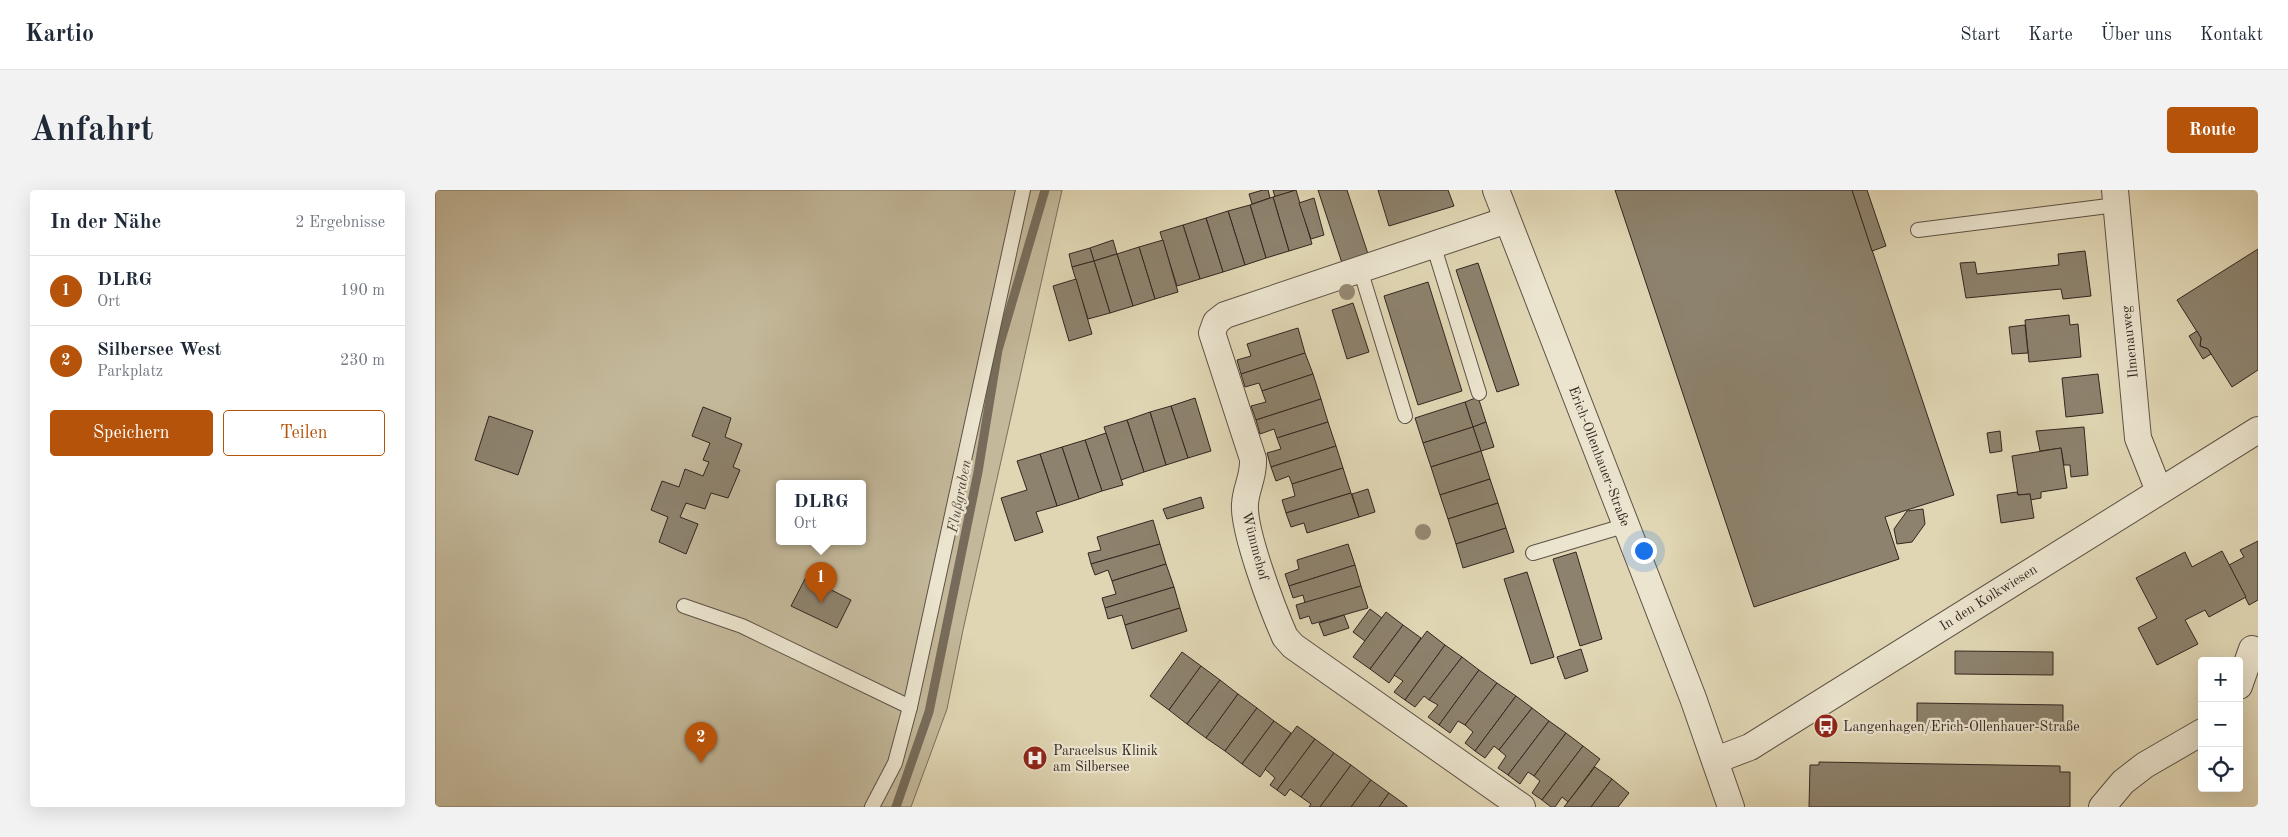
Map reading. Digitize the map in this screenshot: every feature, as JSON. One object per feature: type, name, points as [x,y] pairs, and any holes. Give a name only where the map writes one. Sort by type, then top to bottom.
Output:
[{"type":"street","name":"Erich-Ollenhauer-Straße","points":[[1496,190],[1627,525],[1716,760],[1722,804]]},
{"type":"street","name":"Ilmenauweg","points":[[2116,197],[2139,438],[2159,491]]},
{"type":"street","name":"Wümmehof","points":[[1507,220],[1225,314],[1216,322],[1212,333],[1253,459],[1253,476],[1245,503],[1246,514],[1258,560],[1279,622],[1293,646],[1522,807]]},
{"type":"street","name":"In den Kolkwiesen","points":[[1716,760],[1750,747],[2258,430]]},
{"type":"street","points":[[2243,675],[2252,649]]},
{"type":"street","points":[[2101,807],[2123,782],[2145,765],[2198,734]]},
{"type":"lane","points":[[872,807],[895,762],[909,707],[1023,190]]},
{"type":"lane","points":[[1918,230],[2116,197]]},
{"type":"lane","points":[[1433,244],[1479,393]]},
{"type":"lane","points":[[1360,269],[1405,416]]},
{"type":"lane","points":[[1533,553],[1627,525]]},
{"type":"lane","points":[[684,606],[742,626],[909,707]]},
{"type":"shaded area","points":[[435,190],[1062,190],[947,709],[911,807],[435,807]]},
{"type":"building","points":[[1268,190],[1270,198],[1252,204],[1249,194]]},
{"type":"building","points":[[1273,190],[1296,190],[1275,197]]},
{"type":"building","points":[[1296,190],[1312,244],[1289,251],[1273,197]]},
{"type":"building","points":[[1318,190],[1347,190],[1369,257],[1343,266]]},
{"type":"building","points":[[1378,190],[1448,190],[1454,206],[1389,226]]},
{"type":"building","points":[[1615,190],[1852,190],[1954,495],[1885,517],[1899,559],[1754,607]]},
{"type":"building","points":[[1852,190],[1867,190],[1886,246],[1872,251]]},
{"type":"building","points":[[1273,197],[1289,251],[1266,258],[1250,205]]},
{"type":"building","points":[[1314,198],[1324,235],[1311,239],[1299,203]]},
{"type":"building","points":[[1250,205],[1266,258],[1245,265],[1228,211]]},
{"type":"building","points":[[1228,211],[1245,265],[1223,272],[1206,218]]},
{"type":"building","points":[[1206,218],[1223,272],[1200,279],[1183,225]]},
{"type":"building","points":[[1183,225],[1200,279],[1177,286],[1160,232]]},
{"type":"building","points":[[1113,240],[1117,254],[1094,261],[1090,248]]},
{"type":"building","points":[[1163,240],[1178,292],[1155,299],[1139,247]]},
{"type":"building","points":[[1139,247],[1155,299],[1133,306],[1117,254]]},
{"type":"building","points":[[1090,248],[1094,261],[1072,267],[1069,254]]},
{"type":"building","points":[[2258,249],[2258,370],[2232,387],[2208,349],[2200,346],[2201,338],[2177,300]]},
{"type":"building","points":[[2085,251],[2091,296],[2063,299],[2061,289],[1966,298],[1960,263],[1975,262],[1977,274],[2059,265],[2058,254]]},
{"type":"building","points":[[1117,254],[1133,306],[1110,313],[1094,261]]},
{"type":"building","points":[[1094,261],[1110,313],[1088,319],[1072,267]]},
{"type":"building","points":[[1478,263],[1519,385],[1497,392],[1456,270]]},
{"type":"building","points":[[1076,279],[1092,334],[1069,341],[1053,286]]},
{"type":"building","points":[[1428,282],[1462,391],[1418,405],[1384,296]]},
{"type":"building","points":[[1353,303],[1369,352],[1347,359],[1332,310]]},
{"type":"building","points":[[2069,315],[2070,325],[2078,324],[2081,357],[2029,362],[2025,320]]},
{"type":"building","points":[[2025,325],[2028,353],[2012,354],[2009,327]]},
{"type":"building","points":[[1298,328],[1305,353],[1241,374],[1237,360],[1251,356],[1247,344]]},
{"type":"building","points":[[2197,331],[2201,338],[2200,346],[2208,349],[2211,354],[2203,359],[2189,336]]},
{"type":"building","points":[[1305,353],[1313,374],[1262,391],[1259,383],[1245,387],[1241,374]]},
{"type":"building","points":[[1313,374],[1321,399],[1256,420],[1251,406],[1266,402],[1262,391]]},
{"type":"building","points":[[2098,374],[2103,413],[2066,417],[2062,378]]},
{"type":"building","points":[[1478,397],[1486,422],[1473,427],[1465,402]]},
{"type":"building","points":[[1195,398],[1211,451],[1188,458],[1171,406]]},
{"type":"building","points":[[1321,399],[1328,422],[1277,438],[1274,429],[1260,434],[1256,420]]},
{"type":"building","points":[[1465,402],[1473,427],[1423,443],[1415,418]]},
{"type":"building","points":[[1171,406],[1188,458],[1166,465],[1150,412]]},
{"type":"building","points":[[703,407],[731,418],[725,437],[742,444],[733,467],[740,470],[728,498],[711,493],[705,509],[686,503],[680,517],[698,524],[686,554],[659,542],[668,517],[651,510],[662,481],[679,487],[685,469],[703,476],[709,462],[703,460],[710,443],[692,436]]},
{"type":"building","points":[[1150,412],[1166,465],[1144,472],[1127,420]]},
{"type":"building","points":[[489,416],[533,431],[518,475],[475,460]]},
{"type":"building","points":[[1127,420],[1144,472],[1121,480],[1104,427]]},
{"type":"building","points":[[1328,422],[1336,446],[1271,467],[1267,453],[1281,449],[1277,438]]},
{"type":"building","points":[[1486,422],[1494,447],[1481,451],[1473,427]]},
{"type":"building","points":[[1473,427],[1481,451],[1431,467],[1423,443]]},
{"type":"building","points":[[2084,427],[2088,475],[2071,477],[2070,465],[2064,465],[2061,448],[2040,451],[2036,431]]},
{"type":"building","points":[[2000,431],[2002,451],[1990,453],[1987,433]]},
{"type":"building","points":[[1106,433],[1123,485],[1102,491],[1085,440]]},
{"type":"building","points":[[1085,440],[1102,491],[1079,499],[1062,447]]},
{"type":"building","points":[[1336,446],[1343,468],[1292,484],[1289,476],[1276,481],[1271,467]]},
{"type":"building","points":[[1062,447],[1079,499],[1057,506],[1040,454]]},
{"type":"building","points":[[2061,448],[2067,488],[2041,492],[2041,498],[2030,500],[2030,494],[2018,495],[2012,456]]},
{"type":"building","points":[[1481,451],[1490,479],[1440,495],[1431,467]]},
{"type":"building","points":[[1040,454],[1057,506],[1036,512],[1043,532],[1015,541],[1001,498],[1027,490],[1017,461]]},
{"type":"building","points":[[1343,468],[1351,493],[1286,513],[1282,500],[1295,496],[1292,484]]},
{"type":"building","points":[[1490,479],[1498,503],[1448,519],[1440,495]]},
{"type":"building","points":[[1368,489],[1375,512],[1359,517],[1352,494]]},
{"type":"building","points":[[2017,492],[2018,495],[2030,494],[2034,518],[2001,523],[1997,495]]},
{"type":"building","points":[[1351,493],[1359,517],[1307,533],[1304,523],[1291,527],[1286,513]]},
{"type":"building","points":[[1201,497],[1204,508],[1167,519],[1163,509]]},
{"type":"building","points":[[1498,503],[1506,528],[1456,544],[1448,519]]},
{"type":"building","points":[[1923,509],[1925,524],[1912,542],[1897,544],[1894,529],[1907,511]]},
{"type":"building","points":[[1153,520],[1160,544],[1091,564],[1088,553],[1101,550],[1097,537]]},
{"type":"building","points":[[1506,528],[1514,552],[1463,568],[1456,544]]},
{"type":"building","points":[[2258,541],[2258,600],[2249,605],[2229,565],[2244,557],[2240,550]]},
{"type":"building","points":[[1160,544],[1166,564],[1112,581],[1108,570],[1095,575],[1091,564]]},
{"type":"building","points":[[1348,544],[1355,565],[1289,586],[1285,574],[1299,569],[1297,560]]},
{"type":"building","points":[[2222,551],[2246,597],[2209,617],[2205,610],[2185,620],[2198,644],[2157,665],[2138,628],[2157,618],[2136,578],[2185,552],[2192,567]]},
{"type":"building","points":[[1576,552],[1602,639],[1580,646],[1553,559]]},
{"type":"building","points":[[1166,564],[1174,587],[1105,608],[1102,598],[1116,594],[1112,581]]},
{"type":"building","points":[[1355,565],[1361,586],[1305,603],[1303,595],[1293,598],[1289,586]]},
{"type":"building","points":[[1527,572],[1554,657],[1531,664],[1504,579]]},
{"type":"building","points":[[806,577],[851,600],[837,628],[791,606]]},
{"type":"building","points":[[1361,586],[1368,608],[1312,624],[1309,616],[1300,619],[1296,605]]},
{"type":"building","points":[[1174,587],[1180,608],[1125,625],[1122,615],[1108,619],[1105,608]]},
{"type":"building","points":[[1180,608],[1187,631],[1132,649],[1125,625]]},
{"type":"building","points":[[1370,609],[1382,618],[1365,641],[1353,632]]},
{"type":"building","points":[[1386,612],[1403,625],[1370,669],[1353,657]]},
{"type":"building","points":[[1344,615],[1349,628],[1324,636],[1319,623]]},
{"type":"building","points":[[1403,625],[1421,638],[1389,683],[1370,669]]},
{"type":"building","points":[[1427,631],[1445,645],[1405,700],[1394,692],[1403,681],[1394,675]]},
{"type":"building","points":[[1445,645],[1462,657],[1429,700],[1424,696],[1415,707],[1405,700]]},
{"type":"building","points":[[1581,649],[1588,671],[1565,679],[1557,657]]},
{"type":"building","points":[[1955,651],[2053,652],[2053,675],[1955,674]]},
{"type":"building","points":[[1182,652],[1201,666],[1169,710],[1150,696]]},
{"type":"building","points":[[1462,657],[1479,670],[1439,725],[1428,717],[1438,705],[1429,700]]},
{"type":"building","points":[[1201,666],[1220,680],[1187,724],[1169,710]]},
{"type":"building","points":[[1479,670],[1497,683],[1465,725],[1458,721],[1450,733],[1439,725]]},
{"type":"building","points":[[1220,680],[1238,694],[1206,738],[1187,724]]},
{"type":"building","points":[[1497,683],[1516,696],[1475,751],[1465,743],[1473,732],[1465,725]]},
{"type":"building","points":[[1238,694],[1257,708],[1225,751],[1206,738]]},
{"type":"building","points":[[1516,696],[1532,708],[1499,750],[1494,746],[1485,758],[1475,751]]},
{"type":"building","points":[[1917,703],[2063,705],[2063,730],[1917,727]]},
{"type":"building","points":[[1257,708],[1274,721],[1242,764],[1225,751]]},
{"type":"building","points":[[1532,708],[1549,721],[1508,775],[1498,768],[1506,756],[1499,750]]},
{"type":"building","points":[[1274,721],[1291,733],[1260,777],[1242,764]]},
{"type":"building","points":[[1549,721],[1566,733],[1534,776],[1528,772],[1520,784],[1508,775]]},
{"type":"building","points":[[1297,726],[1315,739],[1277,790],[1270,785],[1275,778],[1265,769]]},
{"type":"building","points":[[1566,733],[1583,746],[1542,800],[1532,793],[1540,781],[1534,776]]},
{"type":"building","points":[[1315,739],[1334,753],[1301,797],[1290,789],[1285,796],[1277,790]]},
{"type":"building","points":[[1583,746],[1600,759],[1568,802],[1562,797],[1555,807],[1551,807],[1542,800]]},
{"type":"building","points":[[1334,753],[1351,765],[1320,807],[1309,807],[1311,804],[1301,797]]},
{"type":"building","points":[[1819,762],[2060,766],[2060,772],[2070,772],[2070,807],[1809,807],[1810,765],[1819,765]]},
{"type":"building","points":[[1351,765],[1371,780],[1351,807],[1320,807]]},
{"type":"building","points":[[1595,767],[1612,779],[1591,807],[1564,807]]},
{"type":"building","points":[[1612,779],[1629,793],[1618,807],[1591,807]]},
{"type":"building","points":[[1371,780],[1389,793],[1379,807],[1351,807]]},
{"type":"building","points":[[1389,793],[1407,806],[1407,807],[1379,807]]},
{"type":"waterway","name":"Flußgraben","points":[[896,807],[929,712],[978,472],[998,350],[1045,190]]},
{"type":"place","name":"DLRG","points":[[821,603]]},
{"type":"place","name":"Langenhagen/Erich-Ollenhauer-Straße","points":[[1826,726]]},
{"type":"place","name":"Paracelsus Klinik am Silbersee","points":[[1035,758]]},
{"type":"place","name":"Silbersee West","points":[[701,763]]}]
